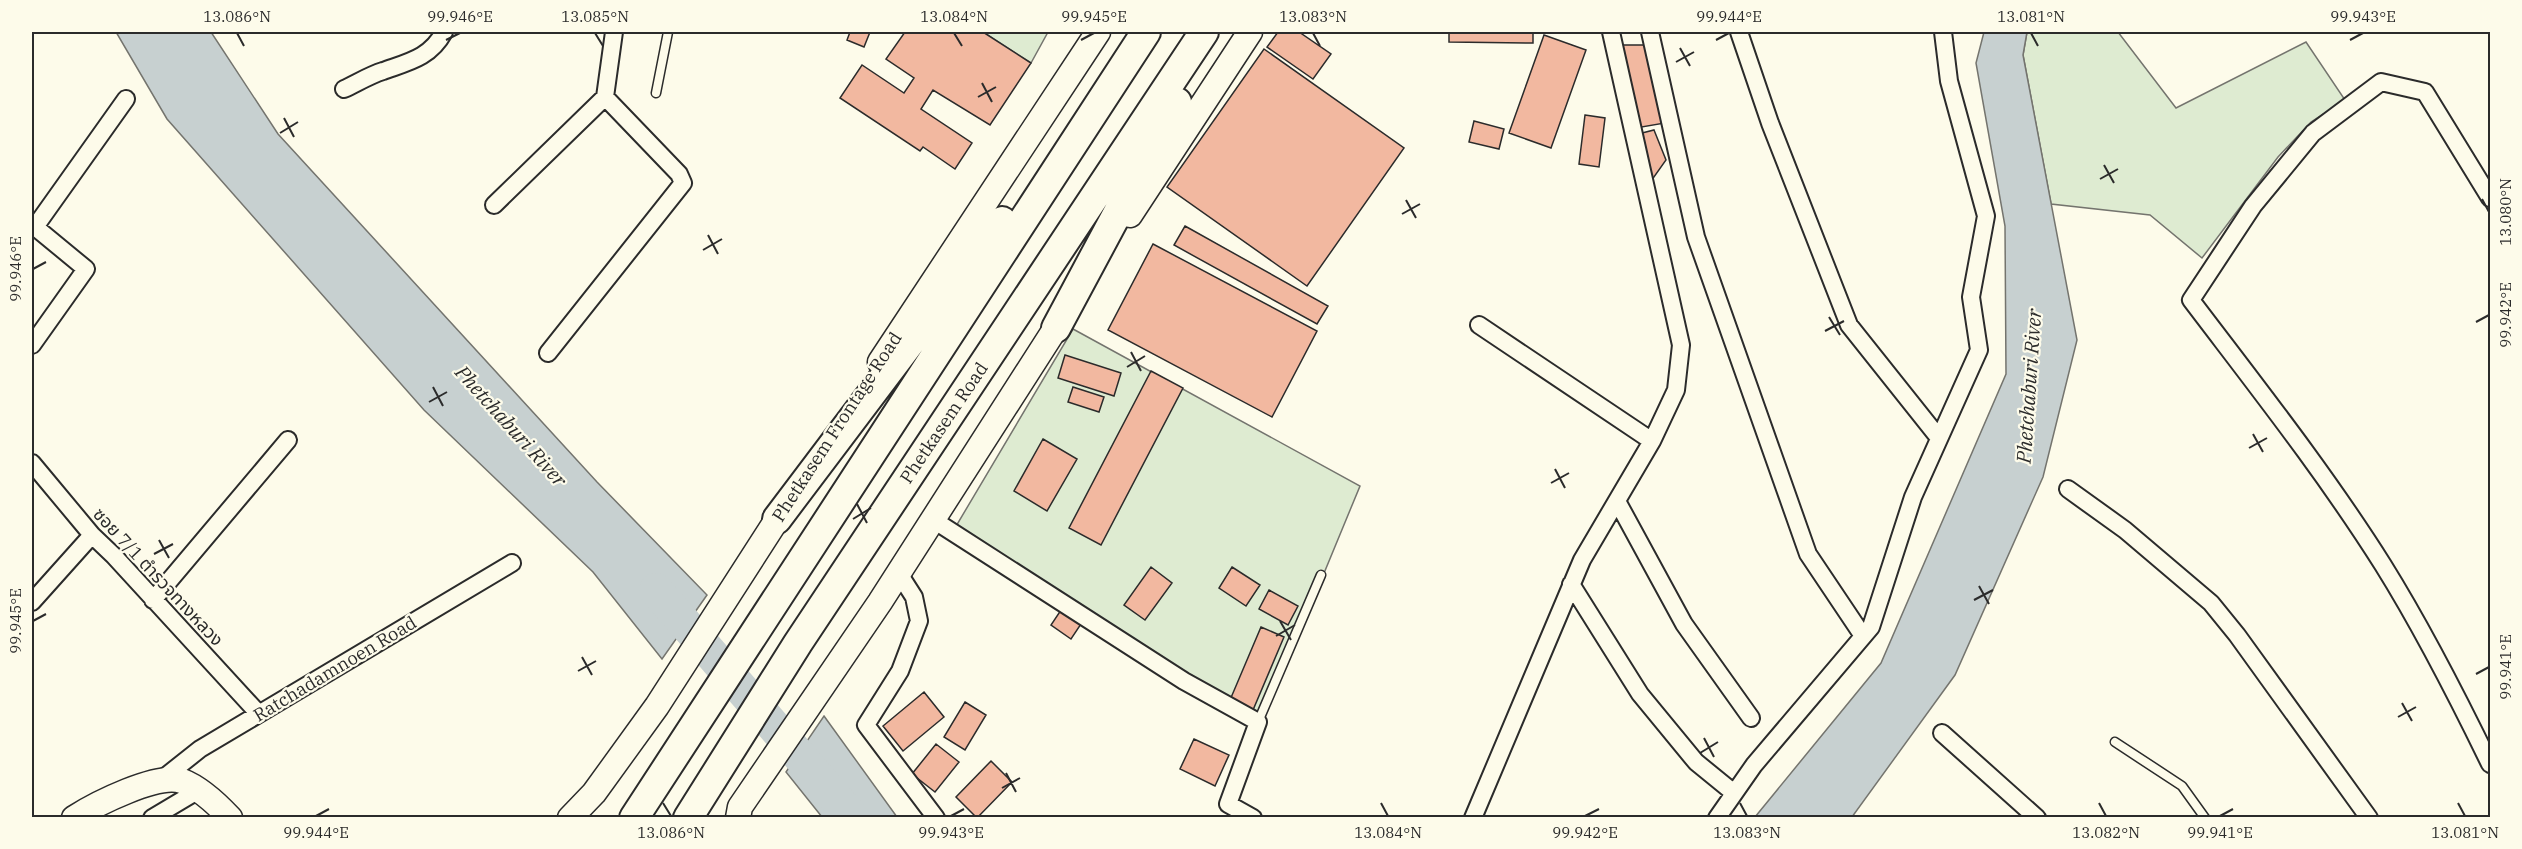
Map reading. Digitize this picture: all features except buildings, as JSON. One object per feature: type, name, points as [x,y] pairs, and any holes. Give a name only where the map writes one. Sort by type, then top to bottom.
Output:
[{"type":"highway","points":[[777,519],[1146,32]]},
{"type":"highway","points":[[634,818],[1146,32]]},
{"type":"highway","name":"Phetkasem Road","points":[[688,818],[712,776],[798,643],[1204,32]]},
{"type":"highway","points":[[1056,328],[1214,32]]},
{"type":"main road","name":"Phetkasem Frontage Road","points":[[570,818],[594,792],[657,706],[740,575],[1098,32]]},
{"type":"main road","points":[[739,812],[1250,32]]},
{"type":"main road","points":[[161,780],[181,781],[199,790],[227,816]]},
{"type":"main road","name":"Ratchadamnoen Road","points":[[74,818],[99,802],[161,780]]},
{"type":"street","points":[[344,89],[382,71],[409,63],[427,53],[444,32]]},
{"type":"street","points":[[494,205],[605,97],[614,32]]},
{"type":"street","points":[[1473,818],[1582,560],[1652,441],[1676,390],[1681,345],[1611,32]]},
{"type":"street","points":[[1650,32],[1696,237],[1808,554],[1863,636]]},
{"type":"street","points":[[1739,32],[1770,123],[1849,325],[1939,438]]},
{"type":"street","points":[[1717,818],[1754,765],[1870,627],[1913,497],[1978,350],[1971,297],[1986,216],[1948,81],[1943,32]]},
{"type":"street","points":[[2490,198],[2425,92],[2381,82],[2313,133],[2253,206],[2191,300],[2289,429],[2382,564],[2435,652],[2490,764]]},
{"type":"street","points":[[548,353],[683,183],[679,174],[605,97]]},
{"type":"street","points":[[32,345],[86,269],[35,227],[126,99]]},
{"type":"street","points":[[1479,325],[1652,441]]},
{"type":"street","points":[[153,600],[288,440]]},
{"type":"street","name":"ซอย 7/1 ตำรวจทางหลวง","points":[[32,463],[92,535],[259,714]]},
{"type":"street","points":[[2068,489],[2125,530],[2211,603],[2237,635],[2369,818]]},
{"type":"street","points":[[1617,501],[1684,624],[1751,717]]},
{"type":"street","points":[[932,519],[1184,681],[1258,722],[1228,804],[1253,818]]},
{"type":"street","points":[[32,602],[92,535]]},
{"type":"street","name":"Ratchadamnoen Road","points":[[161,780],[200,749],[512,563]]},
{"type":"street","points":[[898,572],[914,597],[919,621],[900,671],[866,725],[936,818]]},
{"type":"street","points":[[1571,584],[1640,694],[1696,762],[1734,793]]},
{"type":"street","points":[[1942,734],[2037,818]]},
{"type":"street","points":[[152,818],[199,790]]},
{"type":"lane","points":[[656,93],[668,32]]},
{"type":"lane","points":[[1258,722],[1321,575]]},
{"type":"lane","points":[[2115,742],[2182,786],[2205,818]]},
{"type":"green space","points":[[983,32],[1048,32],[1031,63]]},
{"type":"green space","points":[[2027,32],[2118,32],[2176,108],[2306,42],[2345,100],[2311,122],[2278,157],[2202,258],[2150,215],[2051,204],[2023,55]]},
{"type":"green space","points":[[1073,329],[1360,486],[1258,733],[949,538]]},
{"type":"water","points":[[116,32],[211,32],[278,134],[597,482],[707,595],[662,659],[593,572],[424,410],[167,119]]},
{"type":"water","points":[[1984,32],[2027,32],[2023,55],[2077,340],[2043,477],[1955,675],[1852,817],[1755,817],[1881,663],[2006,374],[2005,226],[1976,63]]},
{"type":"water","points":[[824,716],[897,817],[822,817],[786,772]]},
{"type":"waterway","name":"Phetchaburi River","points":[[656,590],[853,818]]}]
